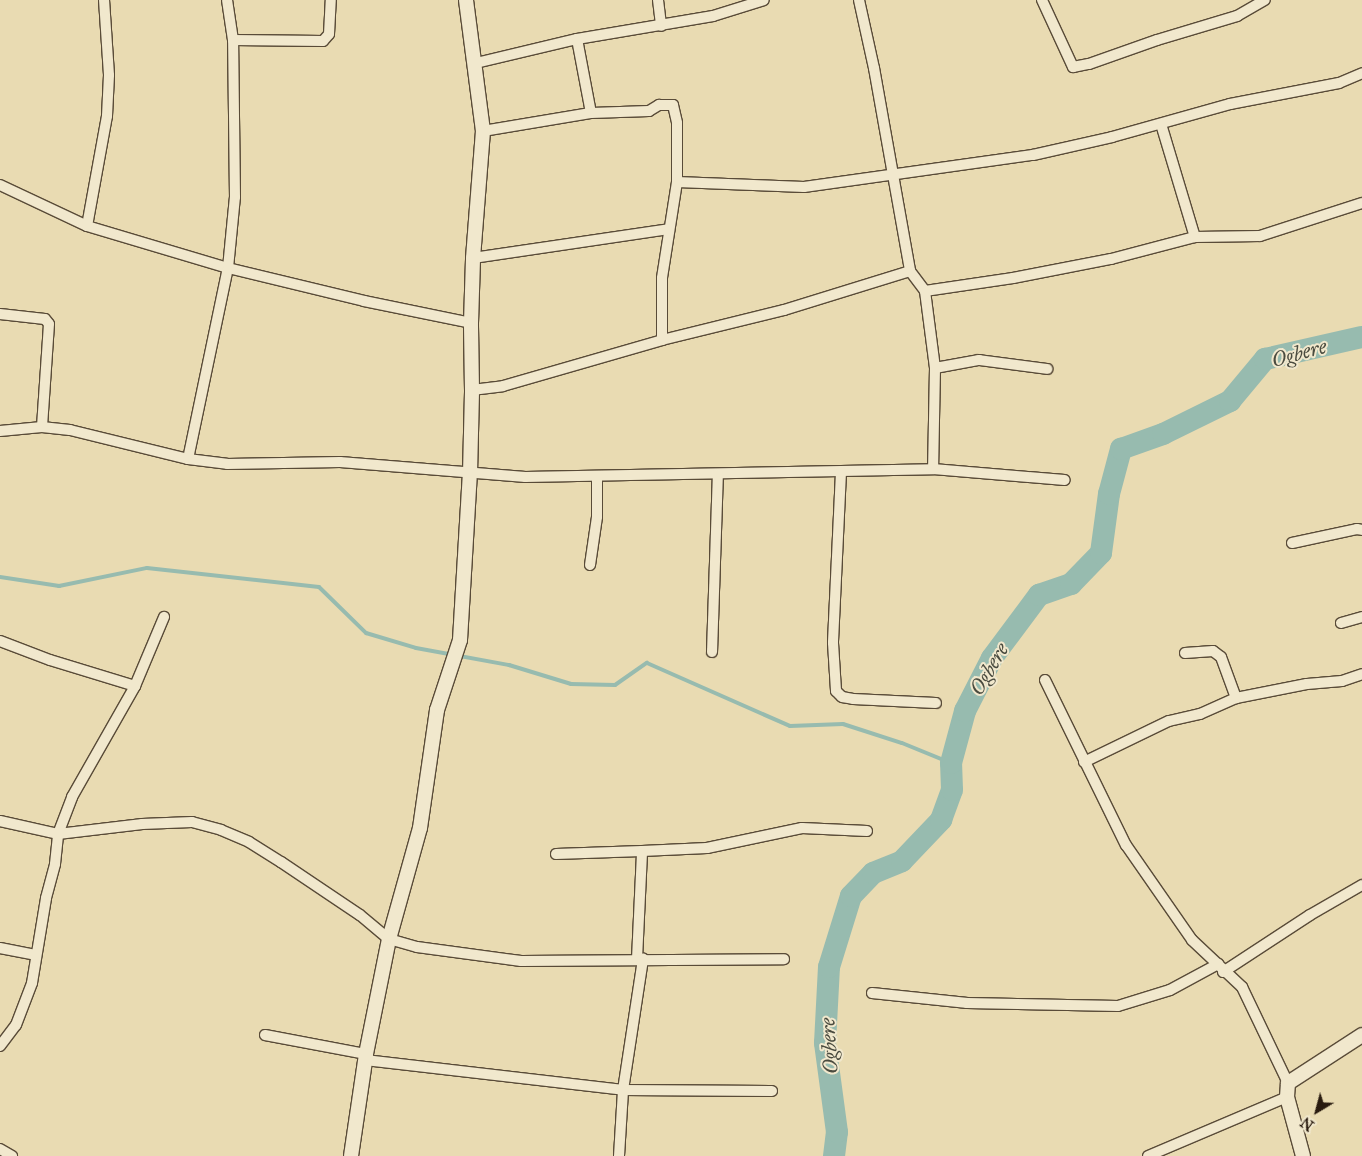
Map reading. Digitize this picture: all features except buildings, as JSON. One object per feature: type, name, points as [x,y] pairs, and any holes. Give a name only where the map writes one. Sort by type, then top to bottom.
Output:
[{"type":"street","points":[[87,226],[107,116],[108,75],[104,0]]},
{"type":"street","points":[[188,459],[228,268],[235,197],[233,40],[227,0]]},
{"type":"street","points":[[233,40],[323,41],[329,34],[331,0]]},
{"type":"street","points":[[351,1156],[365,1057],[389,939],[420,828],[437,710],[460,640],[470,474],[473,258],[483,131],[476,63],[466,0]]},
{"type":"street","points":[[658,0],[661,26]]},
{"type":"street","points":[[476,63],[577,39],[713,16],[764,0]]},
{"type":"street","points":[[859,0],[874,68],[910,271],[925,290],[935,368],[933,469]]},
{"type":"street","points":[[1042,0],[1072,66],[1089,64],[1156,40],[1237,16],[1265,0]]},
{"type":"street","points":[[577,39],[591,113]]},
{"type":"street","points":[[677,182],[804,187],[1033,155],[1160,124],[1230,104],[1339,83],[1362,73]]},
{"type":"street","points":[[483,131],[591,113],[649,111],[659,105],[673,105],[677,123],[677,182],[662,278],[662,340]]},
{"type":"street","points":[[1160,124],[1195,237]]},
{"type":"street","points":[[0,185],[87,226],[228,268],[364,301],[471,323]]},
{"type":"street","points":[[925,290],[1014,278],[1112,259],[1195,237],[1260,236],[1362,203]]},
{"type":"street","points":[[473,258],[669,230]]},
{"type":"street","points":[[472,390],[503,386],[662,340],[784,310],[910,271]]},
{"type":"street","points":[[0,314],[45,319],[50,324],[42,427]]},
{"type":"street","points":[[935,368],[979,360],[1047,369]]},
{"type":"street","points":[[0,430],[42,427],[70,430],[188,459],[227,464],[340,462],[525,477],[933,469],[1065,480]]},
{"type":"street","points":[[841,472],[833,643],[836,691],[842,697],[853,699],[936,703]]},
{"type":"street","points":[[712,652],[718,474]]},
{"type":"street","points":[[590,565],[597,517],[597,477]]},
{"type":"street","points":[[1292,543],[1357,529],[1362,530]]},
{"type":"street","points":[[1341,624],[1362,616]]},
{"type":"street","points":[[0,1046],[16,1025],[32,983],[35,955],[55,864],[58,834],[72,797],[135,686],[164,617]]},
{"type":"street","points":[[0,641],[50,660],[135,686]]},
{"type":"street","points":[[1185,653],[1213,651],[1221,657],[1236,698]]},
{"type":"street","points":[[1084,762],[1169,721],[1200,714],[1236,698],[1307,684],[1342,681],[1362,674]]},
{"type":"street","points":[[1045,680],[1126,845],[1192,940],[1242,987],[1288,1083],[1286,1097],[1304,1156]]},
{"type":"street","points":[[0,821],[58,834],[142,824],[192,822],[221,830],[249,842],[281,862],[360,915],[389,939],[417,947],[521,961],[784,959]]},
{"type":"street","points":[[556,854],[706,848],[802,828],[867,831]]},
{"type":"street","points":[[619,1156],[623,1090],[640,959],[642,851]]},
{"type":"street","points":[[872,993],[967,1003],[1118,1006],[1170,990],[1221,968],[1362,885]]},
{"type":"street","points":[[0,948],[35,955]]},
{"type":"street","points":[[1288,1083],[1362,1035]]},
{"type":"street","points":[[265,1036],[365,1057],[623,1090],[772,1091]]},
{"type":"street","points":[[1148,1156],[1286,1097]]},
{"type":"street","points":[[0,1149],[12,1156]]},
{"type":"waterway","name":"Ogbere","points":[[834,1156],[837,1132],[825,1043],[829,967],[851,896],[873,873],[902,861],[941,820],[952,790],[951,763],[965,711],[992,658],[1039,595],[1071,584],[1101,553],[1109,494],[1121,449],[1163,434],[1230,401],[1265,359],[1362,337]]},
{"type":"waterway","points":[[0,577],[59,586],[147,568],[319,587],[366,633],[416,648],[509,665],[571,684],[615,685],[647,663],[790,726],[843,724],[902,743],[951,763]]}]
